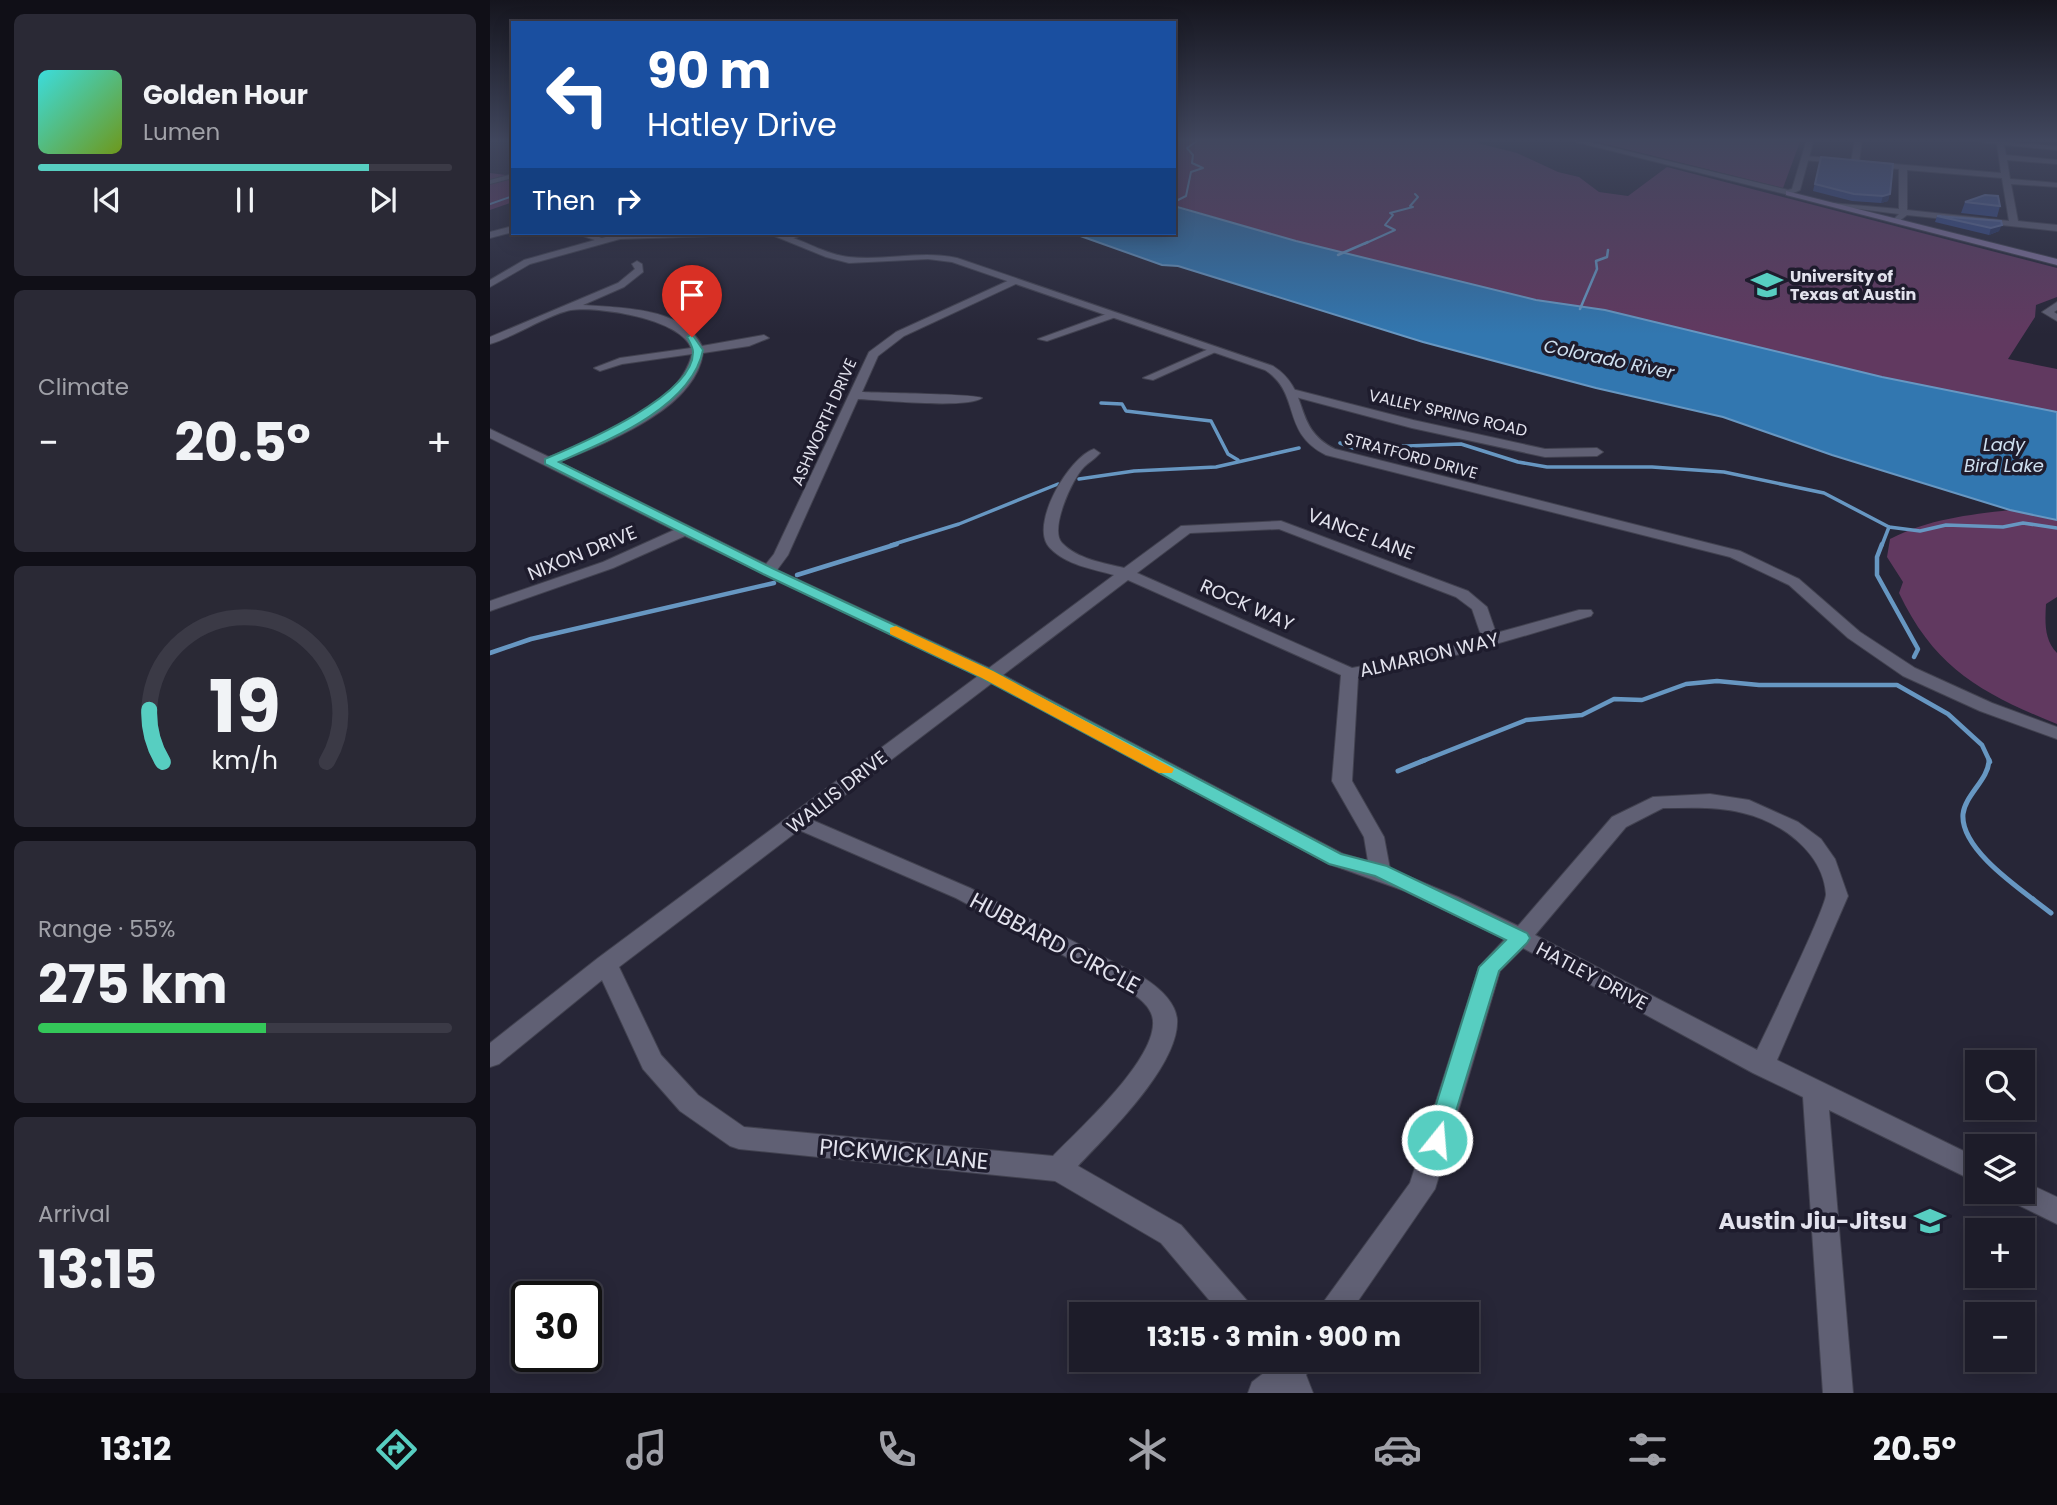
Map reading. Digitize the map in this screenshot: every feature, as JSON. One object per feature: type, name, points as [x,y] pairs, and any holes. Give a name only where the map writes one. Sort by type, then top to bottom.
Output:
[{"type":"main road","points":[[1828,204],[2057,262]]},
{"type":"street","points":[[1895,220],[1903,215],[1902,204]]},
{"type":"street","points":[[2011,204],[2014,223]]},
{"type":"street","points":[[1831,205],[2057,228]]},
{"type":"street","points":[[490,235],[511,230]]},
{"type":"street","points":[[586,235],[603,240]]},
{"type":"street","points":[[490,284],[527,262],[603,240],[626,235],[699,235]]},
{"type":"street","name":"STRATFORD DRIVE","points":[[780,235],[841,258],[865,261],[938,257],[1015,281],[1280,374],[1292,393],[1306,434],[1335,454],[1361,463],[1710,547],[1761,564],[1794,582],[1854,635],[1909,672],[1986,707],[2057,733]]},
{"type":"street","points":[[788,237],[796,235]]},
{"type":"street","points":[[490,341],[631,279],[640,270],[637,264]]},
{"type":"street","name":"ASHWORTH DRIVE","points":[[768,571],[781,555],[865,366],[886,342],[1015,281]]},
{"type":"street","points":[[2057,305],[2048,312],[2057,318]]},
{"type":"street","points":[[549,462],[595,442],[669,398],[691,374],[698,350],[692,337],[665,322],[628,313],[569,307]]},
{"type":"street","points":[[1042,339],[1112,315]]},
{"type":"street","points":[[600,368],[620,361],[749,343],[764,338]]},
{"type":"street","points":[[1149,378],[1215,350]]},
{"type":"street","name":"VALLEY SPRING ROAD","points":[[1292,393],[1412,424],[1545,453],[1597,452]]},
{"type":"street","points":[[853,395],[955,400],[976,398]]},
{"type":"street","name":"HATLEY DRIVE","points":[[490,433],[768,571],[988,674],[1336,859],[1380,870],[1520,938],[1762,1066],[1965,1165]]},
{"type":"street","name":"ROCK WAY","points":[[1094,453],[1076,467],[1053,514],[1049,530],[1055,545],[1081,561],[1127,575],[1350,673]]},
{"type":"street","name":"VANCE LANE","points":[[1186,529],[1260,524],[1299,531],[1462,594],[1479,607],[1491,641]]},
{"type":"street","name":"WALLIS DRIVE","points":[[490,1057],[606,964],[799,822],[988,674],[1127,575],[1186,529]]},
{"type":"street","name":"NIXON DRIVE","points":[[493,603],[608,565],[686,530]]},
{"type":"street","name":"ALMARION WAY","points":[[1380,870],[1374,837],[1342,781],[1350,673],[1419,661],[1585,613]]},
{"type":"street","points":[[1341,1302],[1422,1189],[1490,967],[1520,938],[1619,822],[1660,802],[1710,801],[1749,807],[1791,827],[1814,844],[1828,864],[1837,896],[1762,1066]]},
{"type":"street","name":"HUBBARD CIRCLE","points":[[799,822],[963,894],[1136,984],[1155,998],[1165,1019],[1163,1040],[1148,1069],[1059,1168]]},
{"type":"street","name":"PICKWICK LANE","points":[[606,964],[652,1062],[689,1103],[739,1138],[1059,1168],[1171,1234],[1230,1302]]},
{"type":"street","points":[[1815,1091],[1838,1393]]},
{"type":"street","points":[[2035,1200],[2057,1211]]},
{"type":"street","points":[[1264,1393],[1291,1372]]},
{"type":"shaded area","points":[[490,204],[507,204],[490,210]]},
{"type":"shaded area","name":"University of Texas at Austin","points":[[1176,204],[1810,204],[2057,268],[2057,297],[2036,305],[2035,317],[2008,359],[2057,369],[2057,412],[1882,377],[1605,310],[1536,300],[1296,241]]},
{"type":"shaded area","points":[[2010,510],[2057,520],[2057,597],[2046,604],[2045,617],[2048,637],[2057,653],[2057,724],[2006,702],[1964,676],[1945,660],[1913,619],[1899,593],[1903,582],[1887,557],[1890,539],[1905,532],[1948,519]]},
{"type":"water","name":"Lady Bird Lake","points":[[1176,207],[1296,241],[1536,300],[1605,310],[1882,377],[2057,412],[2057,520],[2010,510],[1832,455],[1723,417],[1596,388],[1423,342],[1178,266],[1162,265],[1078,235],[1176,235]]},
{"type":"building","points":[[1937,216],[2001,221],[2002,225],[1991,228]]},
{"type":"waterway","points":[[1364,244],[1395,230],[1385,225],[1393,215],[1390,213],[1413,207],[1410,206],[1412,204]]},
{"type":"waterway","points":[[1338,255],[1368,242]]},
{"type":"waterway","points":[[1580,309],[1597,269],[1596,261],[1607,257],[1608,250]]},
{"type":"waterway","points":[[1101,403],[1122,404],[1126,411],[1211,421],[1228,454],[1238,460]]},
{"type":"waterway","points":[[1340,443],[1353,448],[1461,444],[1518,462],[1547,467],[1652,467],[1724,472],[1824,493],[1889,527]]},
{"type":"waterway","points":[[1079,479],[1134,471],[1216,467],[1299,448]]},
{"type":"waterway","points":[[891,545],[959,524],[1058,484]]},
{"type":"waterway","points":[[1889,527],[1920,531],[1946,525],[2003,527],[2023,523],[2057,528]]},
{"type":"waterway","points":[[1882,545],[1889,527]]},
{"type":"waterway","points":[[797,575],[897,544]]},
{"type":"waterway","points":[[1882,544],[1877,557],[1877,575],[1918,649],[1914,657]]},
{"type":"waterway","points":[[490,653],[531,639],[774,583]]},
{"type":"waterway","points":[[1423,761],[1526,720],[1582,715],[1614,699],[1642,700],[1686,684],[1717,681],[1759,685],[1897,685],[1948,714],[1982,745],[1990,762]]},
{"type":"waterway","points":[[1989,760],[1985,774],[1965,807],[1965,828],[1972,842],[1996,870],[2051,913]]},
{"type":"waterway","points":[[1398,771],[1423,761]]},
{"type":"slow traffic","points":[[896,631],[988,674],[1165,769]]},
{"type":"place","name":"University of Texas at Austin","points":[[1767,285]]},
{"type":"place","name":"Austin Jiu-Jitsu","points":[[1930,1221]]},
{"type":"route","points":[[692,337],[698,350],[695,367],[687,381],[669,398],[645,415],[595,442],[549,462],[768,571],[988,674],[1336,859],[1380,870],[1520,938],[1490,967],[1437,1140]]},
{"type":"water label","name":"Colorado River","points":[[1609,359]]}]
